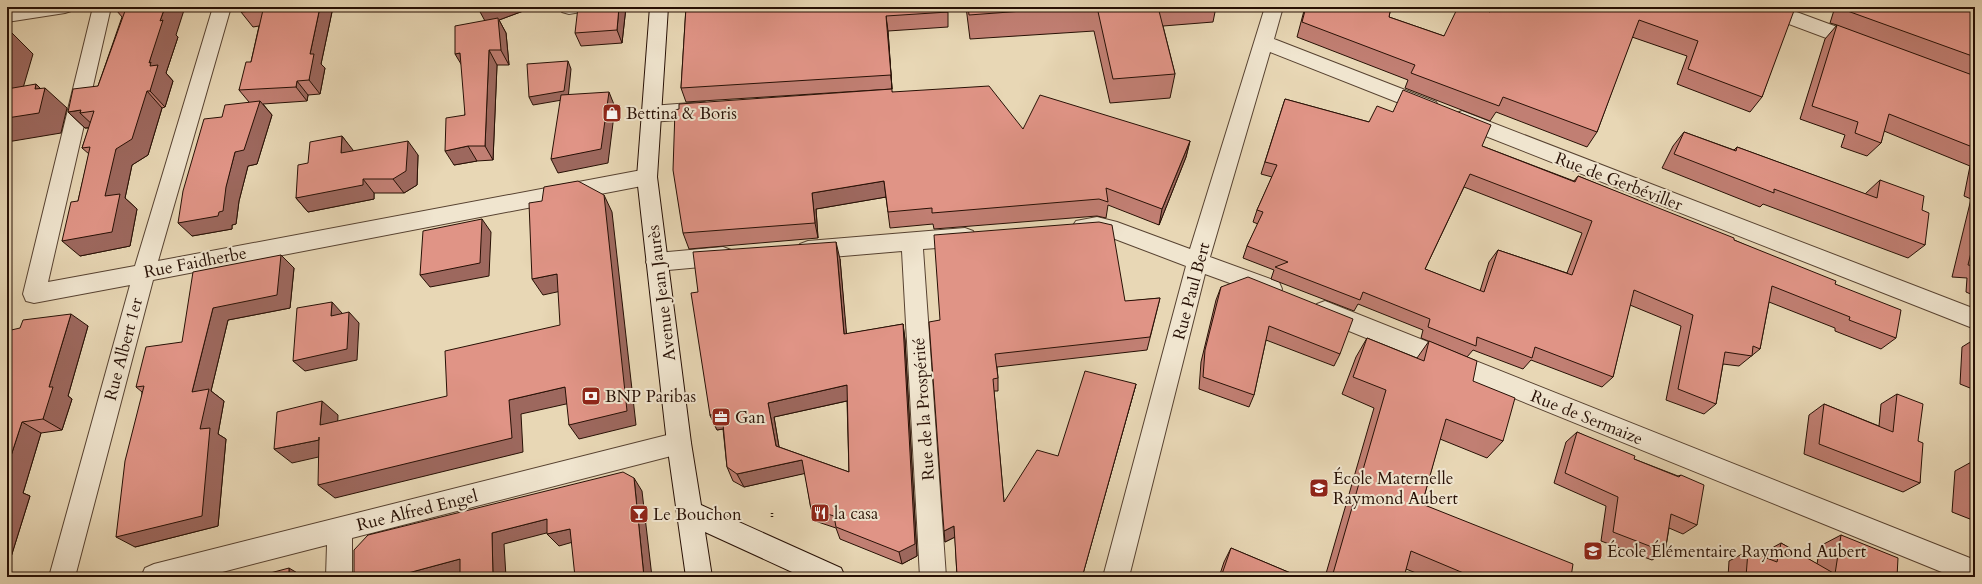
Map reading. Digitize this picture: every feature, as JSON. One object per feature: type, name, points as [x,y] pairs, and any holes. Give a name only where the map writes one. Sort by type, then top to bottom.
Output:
[{"type":"street","name":"Rue Faidherbe","points":[[102,7],[34,294],[647,178]]},
{"type":"street","name":"Rue Albert 1er","points":[[62,577],[144,272],[222,7]]},
{"type":"street","points":[[569,7],[574,7]]},
{"type":"street","name":"Avenue Jean Jaurès","points":[[659,7],[647,178],[679,443],[688,512],[699,577]]},
{"type":"street","name":"Rue Paul Bert","points":[[1116,577],[1198,260],[1274,7]]},
{"type":"street","points":[[1764,7],[1873,48]]},
{"type":"street","name":"Rue de Gerbéviller","points":[[1263,42],[1975,319]]},
{"type":"street","points":[[651,114],[719,109]]},
{"type":"street","name":"Rue de Sermaize","points":[[1066,229],[1097,226],[1117,230],[1198,260],[1975,573]]},
{"type":"street","points":[[787,251],[982,236]]},
{"type":"street","name":"Rue de la Prospérité","points":[[912,242],[933,577]]},
{"type":"street","points":[[657,262],[740,255]]},
{"type":"street","name":"Rue Alfred Engel","points":[[154,577],[679,443]]},
{"type":"street","points":[[688,512],[832,577]]},
{"type":"street","points":[[339,577],[340,530]]},
{"type":"lane","points":[[7,16],[65,7]]},
{"type":"building","points":[[119,7],[165,7],[160,21],[163,20],[149,63],[151,62],[150,66],[158,65],[150,91],[147,91],[132,139],[116,149],[105,196],[120,194],[112,232],[62,241],[71,202],[78,201],[90,147],[82,148],[94,111],[80,113],[81,110],[68,112],[73,89],[98,86],[125,11],[117,11]]},
{"type":"building","points":[[243,7],[320,7],[310,54],[314,54],[309,80],[297,81],[296,87],[239,90],[246,62],[251,62],[263,10],[241,12]]},
{"type":"building","points":[[478,7],[488,7],[479,10]]},
{"type":"building","points":[[578,7],[619,7],[617,30],[575,33]]},
{"type":"building","points":[[686,7],[947,7],[948,12],[886,16],[891,75],[681,88]]},
{"type":"building","points":[[968,7],[1077,7],[969,15]]},
{"type":"building","points":[[1097,7],[1158,7],[1175,74],[1113,79]]},
{"type":"building","points":[[1306,7],[1391,7],[1389,17],[1444,36],[1458,7],[1477,7],[1490,12],[1492,7],[1795,8],[1762,97],[1688,69],[1698,41],[1639,20],[1597,132],[1503,97],[1499,106],[1411,73],[1415,65],[1302,22]]},
{"type":"building","points":[[1843,7],[1975,7],[1975,57],[1842,9]]},
{"type":"building","points":[[498,18],[501,50],[489,50],[485,146],[468,146],[445,151],[446,118],[465,115],[460,53],[455,54],[455,26]]},
{"type":"building","points":[[1837,25],[1975,76],[1975,148],[1889,114],[1881,143],[1855,133],[1858,122],[1812,106]]},
{"type":"building","points":[[12,33],[7,48],[7,34]]},
{"type":"building","points":[[568,61],[564,91],[529,97],[527,64]]},
{"type":"building","points":[[36,84],[35,89],[45,88],[39,113],[7,118],[7,89]]},
{"type":"building","points":[[989,86],[1023,129],[1040,95],[1190,141],[1162,209],[1106,188],[1108,202],[1099,199],[932,213],[932,208],[888,212],[884,181],[812,193],[815,223],[683,233],[673,170],[675,110],[679,109],[679,104],[892,89],[892,92]]},
{"type":"building","points":[[1403,90],[1491,125],[1482,146],[1575,182],[1578,176],[1734,238],[1734,240],[1836,281],[1835,284],[1901,310],[1896,338],[1849,320],[1850,317],[1772,286],[1760,349],[1753,346],[1752,356],[1725,352],[1716,404],[1678,389],[1693,315],[1634,290],[1613,377],[1535,347],[1532,358],[1477,337],[1476,346],[1428,327],[1430,319],[1363,292],[1360,300],[1275,267],[1288,262],[1247,246],[1263,212],[1257,210],[1277,165],[1265,162],[1285,99],[1369,122],[1377,106],[1393,112]],"holes":[[[1470,174],[1592,221],[1572,275],[1498,250],[1484,292],[1425,269]]]},
{"type":"building","points":[[609,92],[601,149],[551,159],[561,95]]},
{"type":"building","points":[[260,101],[244,150],[235,152],[226,187],[223,211],[219,212],[218,216],[178,223],[183,191],[204,119],[222,117],[225,105]]},
{"type":"building","points":[[1684,132],[1736,151],[1737,147],[1877,198],[1880,180],[1924,196],[1922,210],[1929,213],[1925,245],[1774,189],[1774,193],[1674,154]]},
{"type":"building","points":[[342,136],[341,153],[408,141],[406,171],[393,179],[363,179],[363,185],[296,198],[298,165],[308,163],[310,142]]},
{"type":"building","points":[[578,181],[604,195],[627,411],[569,425],[565,387],[509,400],[512,438],[318,485],[319,440],[274,449],[277,412],[322,401],[320,425],[447,396],[445,351],[560,325],[557,274],[532,279],[529,203],[542,201],[544,187]]},
{"type":"building","points":[[482,219],[480,263],[420,275],[423,231]]},
{"type":"building","points":[[1099,222],[1112,225],[1125,301],[1160,298],[1150,337],[995,354],[998,378],[993,379],[1004,502],[1037,450],[1058,456],[1085,371],[1136,384],[1083,574],[1080,577],[966,577],[957,575],[954,526],[944,531],[929,322],[940,320],[934,235]]},
{"type":"building","points":[[1975,236],[1975,266],[1968,265]]},
{"type":"building","points":[[836,242],[844,334],[903,324],[915,544],[899,552],[836,527],[834,516],[811,509],[802,460],[737,474],[727,467],[722,413],[710,415],[691,293],[698,292],[693,252]],"holes":[[[847,385],[849,472],[776,446],[768,403]]]},
{"type":"building","points":[[281,255],[277,295],[213,308],[192,392],[209,389],[200,429],[210,428],[202,516],[116,537],[125,461],[144,386],[136,387],[146,347],[182,342],[193,272]]},
{"type":"building","points":[[1248,277],[1353,319],[1340,354],[1269,326],[1254,395],[1203,377],[1205,350],[1221,287]]},
{"type":"building","points":[[332,302],[331,316],[349,312],[347,349],[293,361],[297,308]]},
{"type":"building","points":[[71,314],[49,387],[53,387],[43,419],[22,422],[7,468],[7,331],[20,328],[23,320]]},
{"type":"building","points":[[1367,338],[1424,361],[1429,341],[1477,361],[1473,381],[1515,398],[1503,441],[1446,419],[1422,504],[1573,564],[1571,577],[1473,577],[1411,551],[1404,577],[1332,577],[1386,390],[1353,377]]},
{"type":"building","points":[[1897,394],[1923,404],[1918,441],[1923,443],[1920,483],[1819,444],[1824,404],[1893,432]]},
{"type":"building","points":[[1577,432],[1635,456],[1634,459],[1679,477],[1681,475],[1704,485],[1697,525],[1671,514],[1665,552],[1613,532],[1618,497],[1565,473]]},
{"type":"building","points":[[1975,460],[1975,503],[1973,502]]},
{"type":"building","points":[[623,472],[634,478],[644,577],[575,577],[570,529],[547,534],[547,519],[492,533],[493,577],[460,577],[460,559],[408,573],[408,577],[354,577],[354,550],[368,535]]},
{"type":"building","points":[[1841,535],[1898,558],[1897,577],[1746,577],[1748,551],[1777,562],[1781,543],[1835,574]]},
{"type":"building","points":[[1231,548],[1300,577],[1221,577]]},
{"type":"building","points":[[289,568],[289,577],[255,577]]},
{"type":"place","name":"Bettina & Boris","points":[[612,113]]},
{"type":"place","name":"BNP Paribas","points":[[591,396]]},
{"type":"place","name":"Gan","points":[[721,417]]},
{"type":"place","name":"École Maternelle Raymond Aubert","points":[[1319,488]]},
{"type":"place","name":"la casa","points":[[820,513]]},
{"type":"place","name":"Le Bouchon","points":[[639,514]]},
{"type":"place","name":"École Élémentaire Raymond Aubert","points":[[1593,551]]}]
